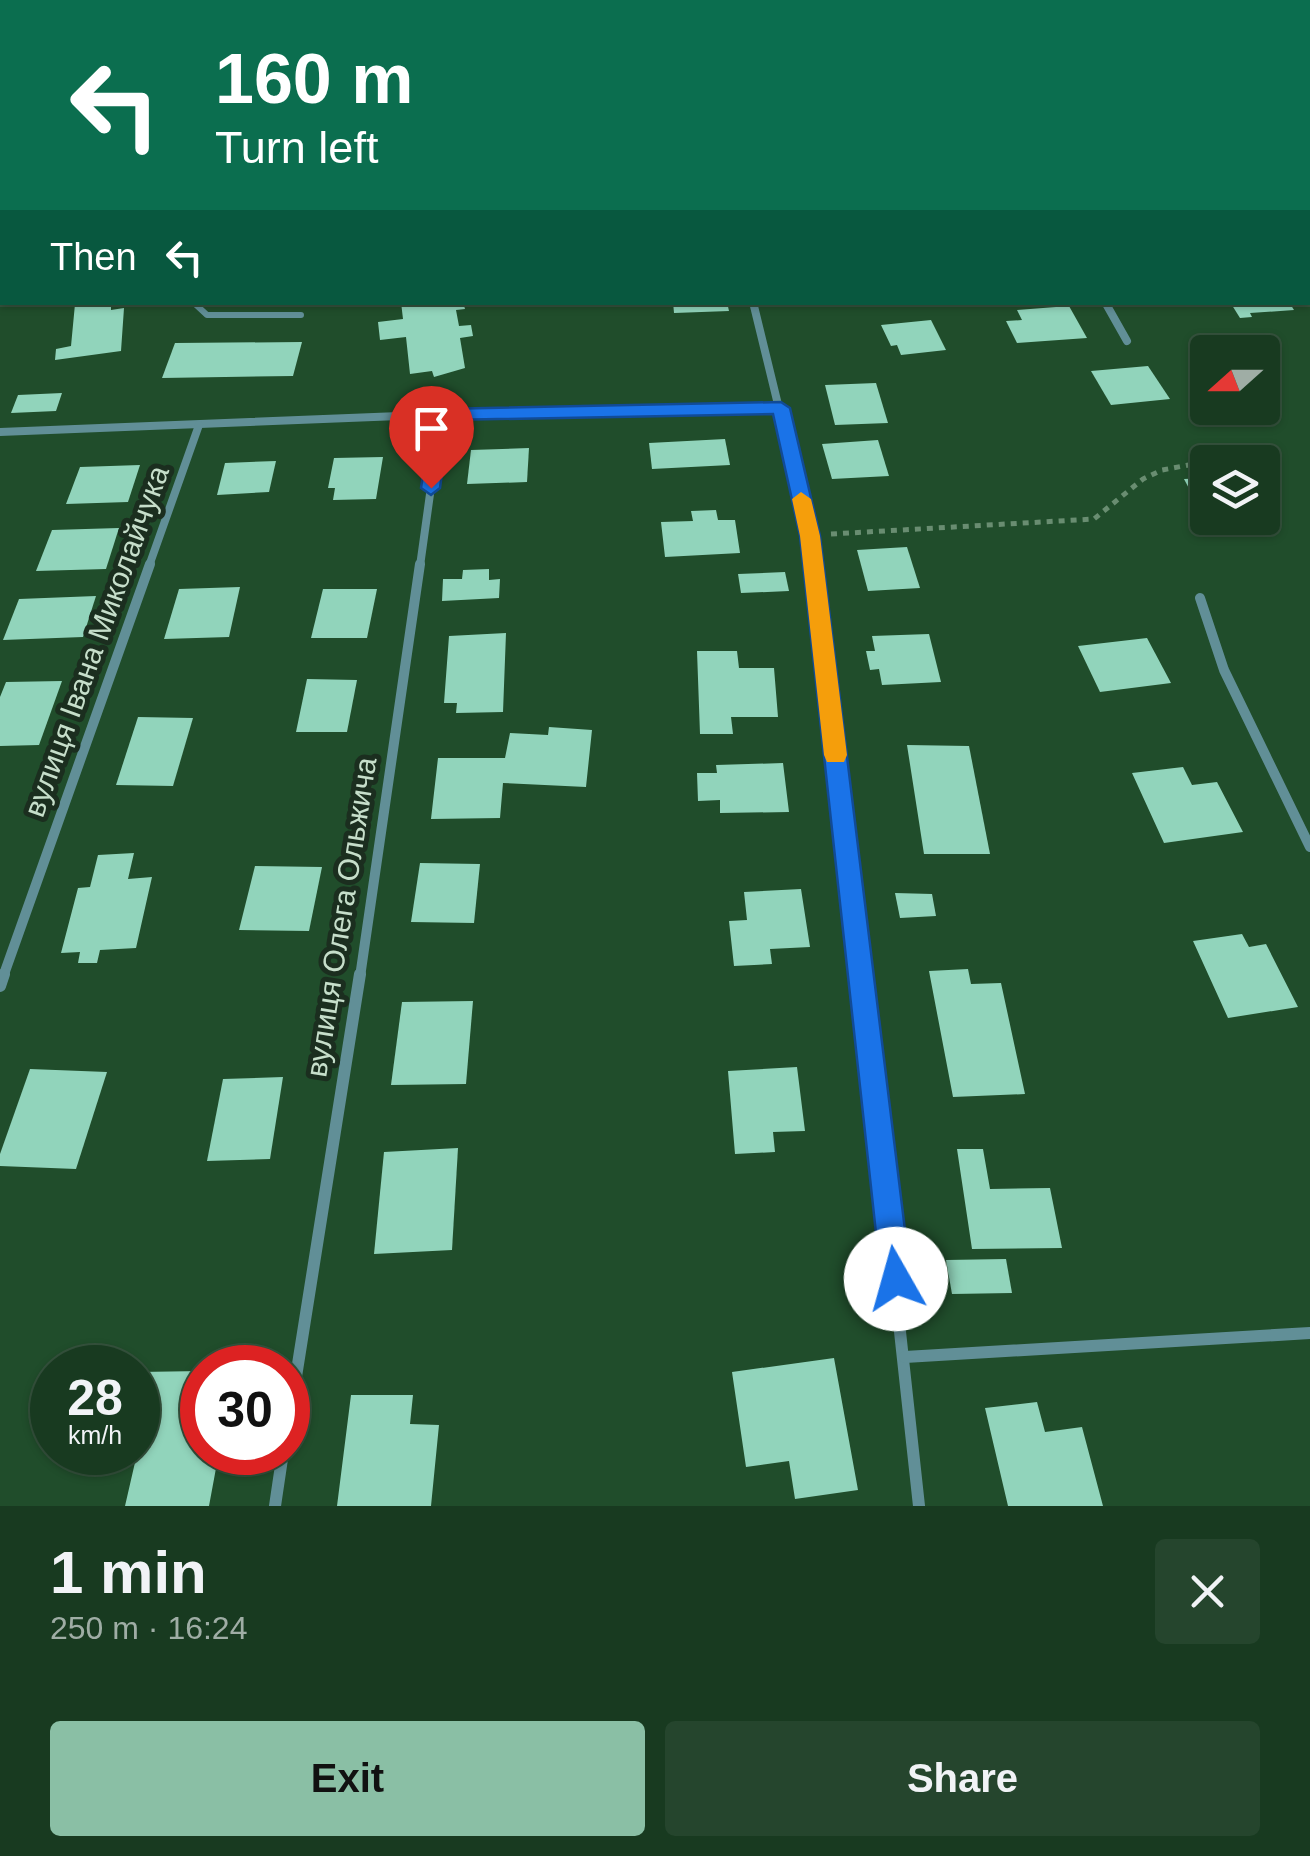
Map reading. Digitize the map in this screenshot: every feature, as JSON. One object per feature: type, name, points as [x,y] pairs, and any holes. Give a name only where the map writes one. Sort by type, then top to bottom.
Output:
[{"type":"street","points":[[753,305],[810,536],[906,1357],[919,1506]]},
{"type":"street","points":[[1108,305],[1127,341]]},
{"type":"street","points":[[0,432],[441,414],[781,408]]},
{"type":"street","name":"вулиця Олега Ольжича","points":[[301,1345],[385,819],[441,414]]},
{"type":"street","name":"вулиця Івана Миколайчука","points":[[0,986],[199,425]]},
{"type":"street","points":[[1200,598],[1224,670],[1310,847]]},
{"type":"street","points":[[906,1357],[1310,1333]]},
{"type":"street","points":[[275,1506],[280,1475]]},
{"type":"lane","points":[[196,305],[207,315],[301,315]]},
{"type":"path","points":[[810,536],[1094,519],[1142,479],[1190,465]]},
{"type":"building","points":[[75,305],[124,308],[121,351],[55,360],[56,349],[71,346]]},
{"type":"building","points":[[401,305],[464,305],[465,309],[456,310],[459,326],[471,325],[473,336],[460,338],[465,368],[434,377],[432,371],[410,374],[406,337],[380,340],[378,322],[403,319]]},
{"type":"building","points":[[673,305],[728,305],[729,311],[674,313]]},
{"type":"building","points":[[1232,305],[1291,305],[1294,310],[1250,313],[1252,317],[1240,318]]},
{"type":"building","points":[[1069,306],[1087,338],[1017,343],[1006,321],[1022,320],[1017,310]]},
{"type":"building","points":[[931,320],[946,350],[901,355],[897,345],[891,346],[881,325]]},
{"type":"building","points":[[302,342],[293,376],[162,378],[175,343]]},
{"type":"building","points":[[1148,366],[1170,399],[1111,405],[1091,371]]},
{"type":"building","points":[[876,383],[888,423],[835,425],[825,385]]},
{"type":"building","points":[[62,393],[56,411],[11,413],[18,395]]},
{"type":"building","points":[[725,439],[730,465],[652,469],[649,443]]},
{"type":"building","points":[[878,440],[889,476],[832,479],[822,444]]},
{"type":"building","points":[[529,448],[527,482],[467,484],[471,450]]},
{"type":"building","points":[[383,457],[376,499],[333,500],[335,488],[328,488],[334,458]]},
{"type":"building","points":[[276,461],[269,492],[217,495],[225,463]]},
{"type":"building","points":[[140,465],[128,502],[66,504],[80,467]]},
{"type":"building","points":[[716,510],[718,520],[735,520],[740,553],[665,557],[661,522],[693,521],[691,511]]},
{"type":"building","points":[[119,528],[106,569],[36,571],[52,530]]},
{"type":"building","points":[[907,547],[920,588],[868,591],[857,550]]},
{"type":"building","points":[[489,569],[489,580],[500,579],[499,598],[442,601],[443,579],[462,579],[463,570]]},
{"type":"building","points":[[785,572],[789,591],[741,593],[738,574]]},
{"type":"building","points":[[240,587],[229,637],[164,639],[179,589]]},
{"type":"building","points":[[323,589],[377,589],[367,638],[311,638]]},
{"type":"building","points":[[96,596],[83,637],[3,640],[19,599]]},
{"type":"building","points":[[506,633],[503,712],[456,713],[457,703],[444,703],[449,636]]},
{"type":"building","points":[[929,634],[941,682],[882,685],[879,669],[870,670],[866,651],[875,651],[872,636]]},
{"type":"building","points":[[1147,638],[1171,683],[1100,692],[1078,646]]},
{"type":"building","points":[[697,651],[737,651],[739,668],[774,668],[778,717],[731,717],[733,734],[700,734]]},
{"type":"building","points":[[307,679],[357,680],[347,732],[296,732]]},
{"type":"building","points":[[62,681],[39,745],[0,746],[0,697],[6,682]]},
{"type":"building","points":[[138,717],[193,718],[173,786],[116,785]]},
{"type":"building","points":[[549,727],[592,730],[586,787],[503,783],[500,818],[431,819],[438,758],[505,758],[510,733],[548,735]]},
{"type":"building","points":[[907,745],[969,746],[990,854],[924,854]]},
{"type":"building","points":[[783,763],[789,812],[720,813],[720,800],[698,801],[697,773],[717,773],[716,765]]},
{"type":"building","points":[[1183,767],[1192,785],[1217,782],[1243,832],[1164,843],[1132,773]]},
{"type":"building","points":[[134,853],[128,879],[152,877],[136,948],[100,950],[97,963],[78,963],[80,952],[61,953],[78,888],[90,887],[98,855]]},
{"type":"building","points":[[420,863],[480,864],[474,923],[411,922]]},
{"type":"building","points":[[255,866],[322,867],[309,931],[239,930]]},
{"type":"building","points":[[801,889],[810,947],[770,949],[772,964],[734,966],[729,921],[747,920],[744,892]]},
{"type":"building","points":[[895,893],[932,894],[936,916],[900,918]]},
{"type":"building","points":[[1242,934],[1249,947],[1266,944],[1298,1007],[1228,1018],[1193,941]]},
{"type":"building","points":[[968,969],[971,984],[1001,983],[1025,1094],[953,1097],[929,971]]},
{"type":"building","points":[[473,1001],[466,1084],[391,1085],[402,1002]]},
{"type":"building","points":[[797,1067],[805,1131],[773,1132],[775,1152],[735,1154],[728,1071]]},
{"type":"building","points":[[30,1069],[107,1072],[76,1169],[0,1166],[0,1154]]},
{"type":"building","points":[[283,1077],[270,1159],[207,1161],[223,1079]]},
{"type":"building","points":[[458,1148],[452,1250],[374,1254],[384,1152]]},
{"type":"building","points":[[957,1149],[983,1149],[990,1189],[1050,1188],[1062,1248],[972,1249]]},
{"type":"building","points":[[1006,1259],[1012,1293],[952,1294],[946,1260]]},
{"type":"building","points":[[834,1358],[858,1490],[795,1499],[789,1461],[746,1467],[732,1372]]},
{"type":"building","points":[[180,1371],[180,1475],[215,1475],[209,1506],[125,1506],[132,1475],[160,1475],[160,1372]]},
{"type":"building","points":[[351,1395],[413,1395],[410,1424],[439,1425],[431,1506],[337,1506]]},
{"type":"building","points":[[1037,1402],[1045,1432],[1082,1427],[1103,1506],[1008,1506],[985,1408]]},
{"type":"slow traffic","points":[[801,499],[810,536],[835,755]]},
{"type":"route","points":[[431,488],[441,414],[781,408],[810,536],[896,1279]]}]
